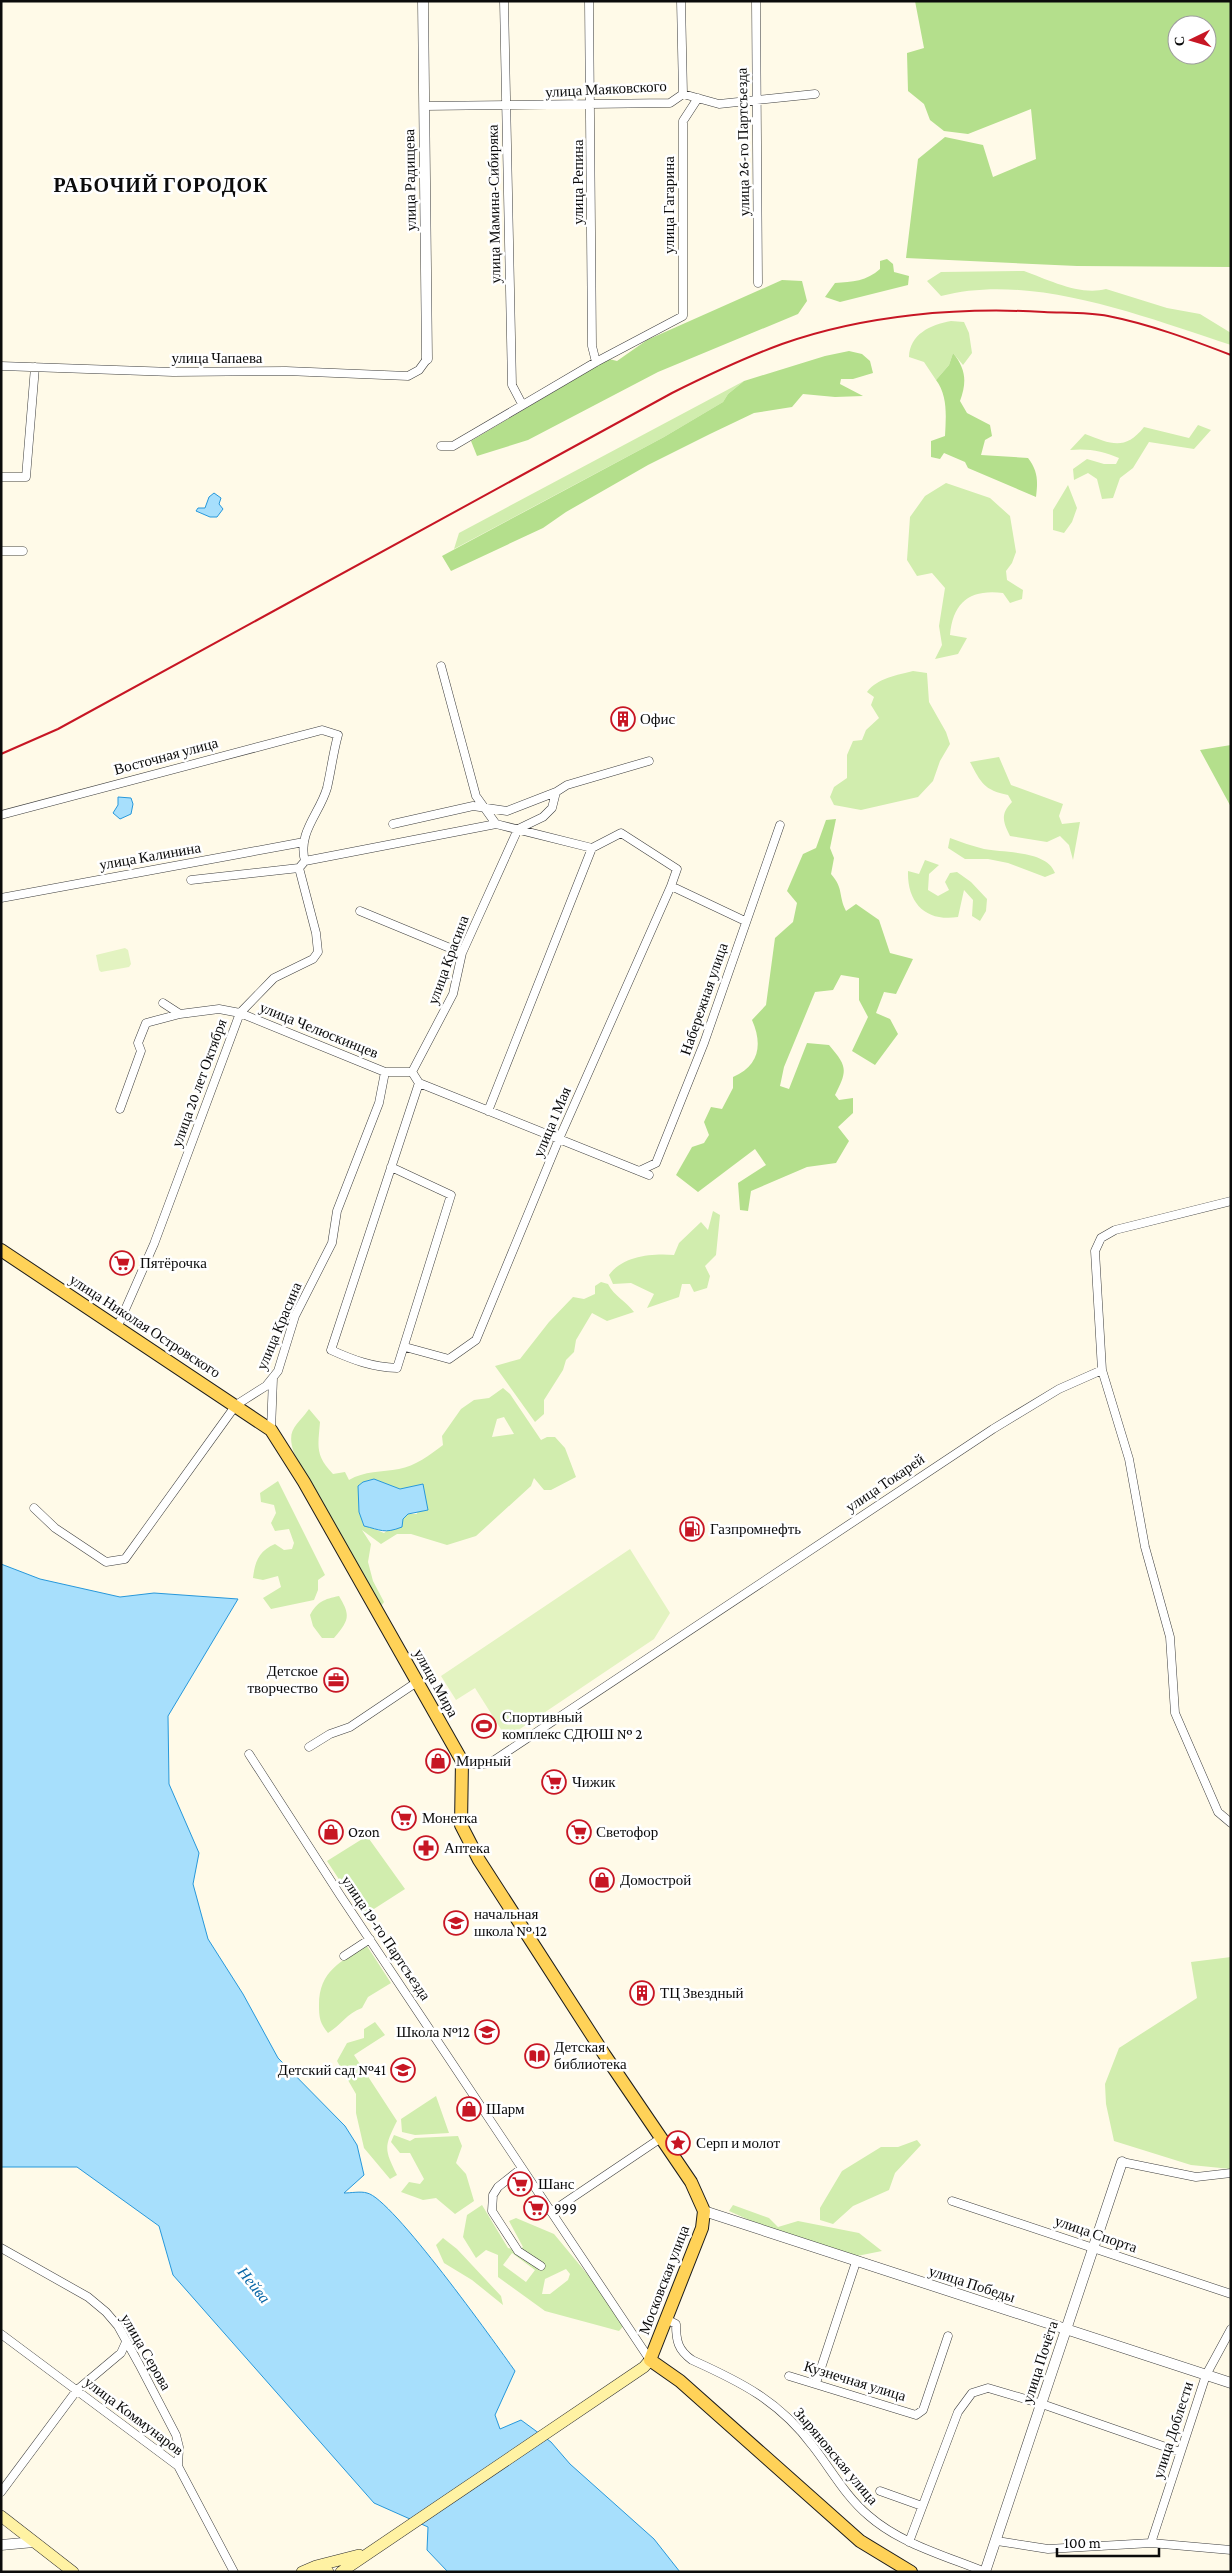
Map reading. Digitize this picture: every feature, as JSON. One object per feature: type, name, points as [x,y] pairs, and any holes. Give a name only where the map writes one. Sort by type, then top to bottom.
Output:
[{"type":"main road","name":"улица Николая Островского","points":[[1,1250],[271,1430]]},
{"type":"main road","name":"улица Мира","points":[[271,1430],[300,1475],[462,1761]]},
{"type":"main road","points":[[462,1761],[461,1825],[478,1860],[691,2182],[704,2211]]},
{"type":"main road","name":"Московская улица","points":[[650,2360],[702,2228],[704,2211]]},
{"type":"main road","points":[[341,2572],[366,2553],[644,2367],[650,2360],[680,2381],[860,2540],[912,2572]]},
{"type":"main road","points":[[1,2516],[73,2572]]},
{"type":"main road","points":[[306,2570],[366,2553]]},
{"type":"main road","points":[[306,2570],[328,2572]]},
{"type":"street","name":"улица Радищева","points":[[423,1],[427,359]]},
{"type":"street","name":"улица Мамина-Сибиряка","points":[[504,1],[512,385],[522,404]]},
{"type":"street","name":"улица Репина","points":[[589,1],[592,346],[596,362]]},
{"type":"street","points":[[681,1],[684,94]]},
{"type":"street","name":"улица 26-го Партсъезда","points":[[756,1],[758,283]]},
{"type":"street","name":"улица Маяковского","points":[[424,106],[670,103],[684,94],[719,104],[816,94]]},
{"type":"street","name":"улица Гагарина","points":[[596,362],[683,316],[683,121],[698,98]]},
{"type":"street","name":"улица Чапаева","points":[[1,366],[173,372],[286,371],[408,376],[419,370],[427,359]]},
{"type":"street","points":[[441,446],[453,446],[596,362]]},
{"type":"street","points":[[1,477],[26,478],[34,367]]},
{"type":"street","points":[[1,551],[23,551]]},
{"type":"street","points":[[442,666],[476,796],[496,824]]},
{"type":"street","name":"Восточная улица","points":[[1,815],[322,730],[338,735],[326,790],[311,818],[304,842]]},
{"type":"street","points":[[393,824],[473,806],[486,810],[507,811],[556,792],[567,785],[649,761]]},
{"type":"street","points":[[518,829],[543,817],[552,808],[556,792]]},
{"type":"street","points":[[299,868],[305,861],[496,824],[592,848]]},
{"type":"street","name":"Набережная улица","points":[[639,1171],[656,1163],[704,1043],[780,825]]},
{"type":"street","name":"улица Красина","points":[[412,1072],[453,994],[462,953],[518,829]]},
{"type":"street","points":[[488,1111],[592,848],[621,833],[677,869],[671,886],[745,921]]},
{"type":"street","points":[[304,842],[303,854],[305,861]]},
{"type":"street","name":"улица Калинина","points":[[1,898],[304,842]]},
{"type":"street","name":"улица Калинина","points":[[191,880],[299,868]]},
{"type":"street","name":"улица 20 лет Октября","points":[[117,1328],[154,1244],[240,1013],[274,978],[313,959],[318,952],[316,933],[299,868]]},
{"type":"street","name":"улица 1 Мая","points":[[405,1347],[449,1359],[476,1340],[559,1139],[671,886]]},
{"type":"street","points":[[360,912],[462,953]]},
{"type":"street","points":[[163,1004],[180,1014]]},
{"type":"street","name":"улица Челюскинцев","points":[[120,1109],[141,1051],[138,1043],[146,1023],[180,1014],[219,1010],[240,1013],[385,1072],[412,1072]]},
{"type":"street","name":"улица Красина","points":[[34,1508],[55,1528],[106,1562],[125,1559],[236,1405],[256,1394],[273,1378],[280,1365],[295,1316],[332,1243],[337,1211],[379,1103],[385,1072]]},
{"type":"street","points":[[412,1072],[419,1083],[649,1175]]},
{"type":"street","points":[[391,1167],[452,1195],[397,1368],[380,1368],[361,1363],[331,1350],[391,1167],[419,1083]]},
{"type":"street","points":[[1231,1201],[1115,1230],[1101,1238],[1095,1251],[1102,1370],[1130,1459],[1145,1547],[1170,1637],[1175,1713],[1218,1812],[1231,1823]]},
{"type":"street","name":"улица Токарей","points":[[462,1761],[477,1765],[490,1763],[993,1428],[1059,1389],[1102,1370]]},
{"type":"street","points":[[271,1430],[273,1378]]},
{"type":"street","points":[[309,1747],[330,1734],[350,1727],[417,1682]]},
{"type":"street","name":"улица 19-го Партсъезда","points":[[249,1754],[370,1940],[650,2360]]},
{"type":"street","points":[[344,1956],[370,1940]]},
{"type":"street","points":[[552,2212],[661,2138]]},
{"type":"street","points":[[1122,2162],[1196,2177],[1231,2173]]},
{"type":"street","name":"улица Почёта","points":[[985,2572],[1122,2162]]},
{"type":"street","points":[[522,2168],[498,2186],[491,2202],[492,2211],[518,2250],[541,2266]]},
{"type":"street","name":"улица Спорта","points":[[952,2201],[1231,2294]]},
{"type":"street","name":"улица Победы","points":[[704,2211],[1231,2383]]},
{"type":"street","name":"улица Серова","points":[[1,2248],[96,2303],[116,2322],[176,2435],[179,2447],[178,2466]]},
{"type":"street","points":[[816,2383],[856,2262]]},
{"type":"street","name":"Зыряновская улица","points":[[666,2319],[676,2324],[678,2346],[681,2352],[692,2360],[765,2397],[812,2444],[841,2487],[869,2517],[909,2542],[985,2572]]},
{"type":"street","name":"улица Доблести","points":[[1151,2543],[1206,2375],[1231,2329]]},
{"type":"street","name":"улица Коммунаров","points":[[1,2334],[178,2466],[234,2572]]},
{"type":"street","name":"Кузнечная улица","points":[[788,2376],[916,2414],[923,2410],[948,2336]]},
{"type":"street","points":[[1,2492],[77,2390],[120,2353],[126,2342]]},
{"type":"street","points":[[909,2542],[958,2412],[972,2394],[988,2388],[1042,2404],[1180,2452]]},
{"type":"street","name":"Зыряновская улица","points":[[880,2491],[922,2506]]},
{"type":"street","points":[[996,2541],[1048,2549],[1151,2543],[1231,2550]]},
{"type":"street","points":[[1,2545],[34,2542]]},
{"type":"green space","points":[[915,1],[1231,1],[1231,267],[1077,266],[906,258],[918,159],[945,137],[983,145],[993,177],[1036,159],[1031,109],[968,134],[944,131],[930,120],[924,104],[908,91],[907,53],[924,48]]},
{"type":"green space","points":[[887,259],[893,264],[894,272],[909,276],[908,285],[840,302],[825,297],[835,283],[853,281],[870,276],[880,269],[880,261]]},
{"type":"green space","points":[[1024,271],[1075,289],[1096,291],[1106,289],[1167,308],[1200,314],[1231,333],[1231,345],[1162,322],[1088,301],[1012,290],[976,290],[941,296],[927,281],[941,272]]},
{"type":"green space","points":[[782,280],[802,281],[807,301],[798,314],[658,372],[528,440],[477,456],[471,441],[609,359],[617,361],[647,340]]},
{"type":"green space","points":[[951,321],[964,322],[969,333],[972,353],[963,365],[953,353],[949,365],[936,380],[924,362],[909,357],[910,349],[913,342],[922,332],[936,325]]},
{"type":"green space","points":[[849,351],[862,354],[870,361],[873,373],[853,379],[841,379],[840,384],[863,396],[835,397],[803,394],[792,407],[754,413],[710,434],[648,465],[566,512],[543,528],[451,571],[442,556],[664,437],[723,402],[728,394],[744,381],[825,356]]},
{"type":"green space","points":[[953,353],[961,365],[964,376],[964,388],[960,401],[967,413],[990,425],[992,436],[985,440],[981,455],[1028,458],[1034,467],[1036,476],[1036,497],[968,468],[965,462],[944,453],[940,459],[931,457],[931,441],[945,436],[946,414],[944,399],[936,380],[949,365]]},
{"type":"green space","points":[[744,381],[728,394],[723,402],[664,437],[454,549],[459,533]]},
{"type":"green space","points":[[1198,425],[1211,430],[1194,449],[1149,442],[1133,468],[1120,478],[1113,498],[1102,499],[1097,479],[1088,473],[1074,480],[1073,469],[1087,459],[1104,464],[1116,464],[1119,458],[1083,449],[1070,450],[1085,434],[1110,443],[1117,443],[1130,440],[1144,427],[1189,438]]},
{"type":"green space","points":[[946,483],[990,498],[1010,516],[1016,552],[1012,563],[1006,571],[1007,580],[1023,590],[1022,599],[1010,603],[1003,593],[991,592],[981,593],[965,600],[955,614],[950,635],[967,638],[958,654],[935,659],[942,645],[939,626],[945,588],[932,573],[917,576],[907,560],[910,517],[925,496]]},
{"type":"green space","points":[[1068,485],[1077,508],[1072,522],[1064,533],[1053,530],[1053,510]]},
{"type":"green space","points":[[913,671],[927,673],[929,702],[946,732],[950,744],[940,761],[933,781],[918,797],[861,810],[834,805],[830,797],[834,787],[847,778],[847,755],[853,741],[862,740],[866,730],[879,718],[871,705],[874,697],[867,692],[882,680]]},
{"type":"green space","points":[[1231,745],[1231,807],[1200,750]]},
{"type":"green space","points":[[999,757],[1011,785],[1063,804],[1059,816],[1062,824],[1080,822],[1073,860],[1069,845],[1060,836],[1047,842],[1010,836],[1004,814],[1012,802],[1008,795],[988,788],[977,775],[970,762]]},
{"type":"green space","points":[[836,819],[830,848],[834,858],[831,874],[838,884],[846,911],[856,904],[879,920],[890,953],[913,959],[896,994],[884,992],[876,1013],[890,1019],[898,1034],[875,1065],[852,1051],[868,1017],[859,1000],[859,978],[841,975],[833,990],[815,992],[784,1067],[780,1086],[789,1089],[807,1043],[829,1045],[844,1068],[842,1080],[835,1095],[839,1100],[853,1098],[853,1113],[838,1127],[849,1141],[836,1163],[807,1167],[751,1191],[748,1211],[740,1210],[738,1183],[766,1165],[755,1149],[698,1192],[676,1175],[692,1147],[704,1143],[709,1135],[704,1122],[711,1107],[722,1109],[733,1088],[733,1077],[742,1072],[753,1061],[758,1046],[752,1020],[766,1005],[775,938],[793,922],[797,903],[787,891],[803,854],[816,848],[826,820]]},
{"type":"green space","points":[[950,838],[984,849],[1034,856],[1043,860],[1055,873],[1045,877],[1008,863],[988,859],[965,859],[948,848]]},
{"type":"green space","points":[[925,860],[939,865],[929,874],[928,890],[938,896],[949,890],[945,882],[950,873],[957,872],[971,882],[987,899],[986,911],[980,921],[972,916],[973,900],[964,890],[958,917],[947,918],[937,916],[921,908],[911,892],[908,871],[919,874]]},
{"type":"green space","points":[[125,948],[128,950],[131,964],[129,967],[101,972],[99,970],[96,955]]},
{"type":"green space","points":[[713,1211],[720,1215],[716,1255],[705,1266],[710,1276],[707,1288],[694,1292],[690,1284],[682,1284],[679,1297],[647,1308],[654,1294],[631,1283],[613,1284],[609,1275],[630,1260],[648,1255],[674,1255],[679,1243],[701,1222],[708,1230]]},
{"type":"green space","points":[[601,1282],[608,1284],[613,1292],[634,1312],[607,1321],[592,1313],[576,1340],[574,1352],[566,1360],[563,1370],[544,1400],[544,1414],[535,1422],[495,1366],[520,1359],[549,1322],[573,1297],[584,1299],[595,1294],[595,1286]]},
{"type":"green space","points":[[503,1388],[510,1394],[541,1440],[547,1437],[555,1437],[565,1448],[576,1477],[551,1490],[544,1490],[534,1478],[531,1486],[476,1536],[447,1545],[411,1534],[397,1534],[381,1544],[362,1530],[371,1544],[368,1562],[373,1581],[384,1602],[379,1609],[294,1453],[291,1439],[296,1425],[309,1409],[320,1422],[318,1444],[320,1456],[333,1474],[345,1472],[349,1480],[367,1473],[405,1468],[422,1460],[443,1445],[442,1436],[461,1409],[474,1400],[489,1398]],"holes":[[[504,1417],[514,1434],[492,1437],[497,1419]],[[374,1479],[400,1490],[423,1484],[417,1514],[408,1514],[384,1533],[372,1528],[358,1487],[363,1482]]]},
{"type":"green space","points":[[278,1481],[325,1575],[318,1580],[318,1590],[314,1600],[271,1609],[263,1598],[281,1587],[278,1576],[263,1580],[253,1578],[255,1566],[265,1550],[275,1544],[284,1550],[292,1549],[294,1543],[289,1529],[275,1531],[271,1523],[276,1513],[274,1505],[261,1502],[260,1493]]},
{"type":"green space","points":[[630,1549],[670,1613],[654,1639],[505,1739],[502,1735],[504,1734],[475,1688],[456,1700],[441,1676]]},
{"type":"green space","points":[[339,1596],[347,1613],[347,1618],[343,1627],[334,1638],[322,1638],[313,1626],[310,1615],[315,1607],[322,1602]]},
{"type":"green space","points":[[367,1836],[405,1889],[363,1916],[327,1861]]},
{"type":"green space","points":[[367,1946],[391,1983],[368,1997],[362,2008],[352,2013],[328,2033],[320,2020],[319,2013],[320,1993],[327,1975],[340,1962]]},
{"type":"green space","points":[[1231,1957],[1231,2169],[1191,2165],[1114,2141],[1106,2104],[1105,2084],[1119,2048],[1197,1998],[1191,1962]]},
{"type":"green space","points":[[375,2022],[385,2035],[354,2055],[397,2121],[387,2148],[397,2175],[390,2179],[364,2148],[356,2113],[356,2094],[337,2061],[347,2043],[364,2038],[364,2029]]},
{"type":"green space","points":[[436,2096],[449,2133],[415,2135],[402,2132],[401,2119]]},
{"type":"green space","points":[[394,2135],[410,2141],[415,2138],[458,2136],[462,2146],[456,2163],[466,2174],[474,2201],[455,2214],[436,2198],[423,2200],[401,2192],[409,2182],[420,2184],[424,2179],[410,2153],[400,2153],[391,2142]]},
{"type":"green space","points":[[917,2140],[921,2145],[895,2173],[889,2190],[853,2206],[833,2224],[820,2220],[820,2208],[842,2171],[881,2147],[898,2147]]},
{"type":"green space","points":[[482,2205],[508,2248],[518,2250],[523,2247],[509,2221],[516,2218],[554,2234],[627,2322],[619,2331],[545,2311],[498,2277],[498,2255],[486,2250],[476,2258],[463,2237],[467,2215]],"holes":[[[512,2253],[535,2270],[526,2282],[503,2265]],[[566,2269],[570,2274],[568,2280],[550,2294],[542,2294],[545,2279]]]},
{"type":"green space","points":[[733,2205],[769,2218],[778,2227],[798,2221],[859,2233],[882,2251],[852,2257],[771,2230],[729,2211]]},
{"type":"green space","points":[[443,2238],[457,2249],[501,2296],[503,2305],[472,2280],[444,2263],[436,2245]]},
{"type":"water","points":[[214,493],[221,498],[219,504],[223,509],[217,517],[210,517],[196,511],[198,508],[205,508],[209,497]]},
{"type":"water","points":[[118,797],[131,798],[133,804],[131,814],[120,819],[113,813],[118,805]]},
{"type":"water","points":[[374,1479],[400,1489],[423,1484],[428,1510],[408,1514],[403,1519],[402,1527],[396,1529],[383,1531],[364,1526],[359,1512],[358,1486],[363,1482]]},
{"type":"water","name":"Нейва","points":[[1,1564],[40,1579],[120,1597],[154,1593],[238,1599],[168,1716],[169,1784],[199,1853],[193,1884],[208,1939],[243,1994],[278,2058],[345,2126],[357,2145],[364,2175],[344,2193],[367,2193],[380,2201],[398,2219],[443,2273],[515,2371],[495,2415],[500,2429],[521,2420],[551,2442],[570,2464],[654,2539],[680,2572],[448,2572],[427,2550],[428,2527],[374,2503],[173,2275],[159,2226],[77,2167],[1,2167]]},
{"type":"railway","points":[[1,754],[58,729],[672,393],[726,367],[782,344],[845,326],[911,315],[945,312],[1011,311],[1084,313],[1108,316],[1155,328],[1231,355]]},
{"type":"place","name":"Офис","points":[[623,719]]},
{"type":"place","name":"Пятёрочка","points":[[122,1263]]},
{"type":"place","name":"Газпромнефть","points":[[692,1529]]},
{"type":"place","name":"Детское творчество","points":[[336,1680]]},
{"type":"place","name":"Спортивный комплекс СДЮШ № 2","points":[[484,1726]]},
{"type":"place","name":"Мирный","points":[[438,1761]]},
{"type":"place","name":"Чижик","points":[[554,1782]]},
{"type":"place","name":"Монетка","points":[[404,1818]]},
{"type":"place","name":"Ozon","points":[[331,1832]]},
{"type":"place","name":"Светофор","points":[[579,1832]]},
{"type":"place","name":"Аптека","points":[[426,1848]]},
{"type":"place","name":"Домострой","points":[[602,1880]]},
{"type":"place","name":"начальная школа № 12","points":[[456,1923]]},
{"type":"place","name":"ТЦ Звездный","points":[[642,1993]]},
{"type":"place","name":"Школа №12","points":[[487,2032]]},
{"type":"place","name":"Детская библиотека","points":[[537,2056]]},
{"type":"place","name":"Детский сад №41","points":[[403,2070]]},
{"type":"place","name":"Шарм","points":[[469,2109]]},
{"type":"place","name":"Серп и молот","points":[[678,2143]]},
{"type":"place","name":"Шанс","points":[[520,2184]]},
{"type":"place","name":"999","points":[[536,2208]]},
{"type":"district","name":"РАБОЧИЙ ГОРОДОК","points":[[161,185]]}]
